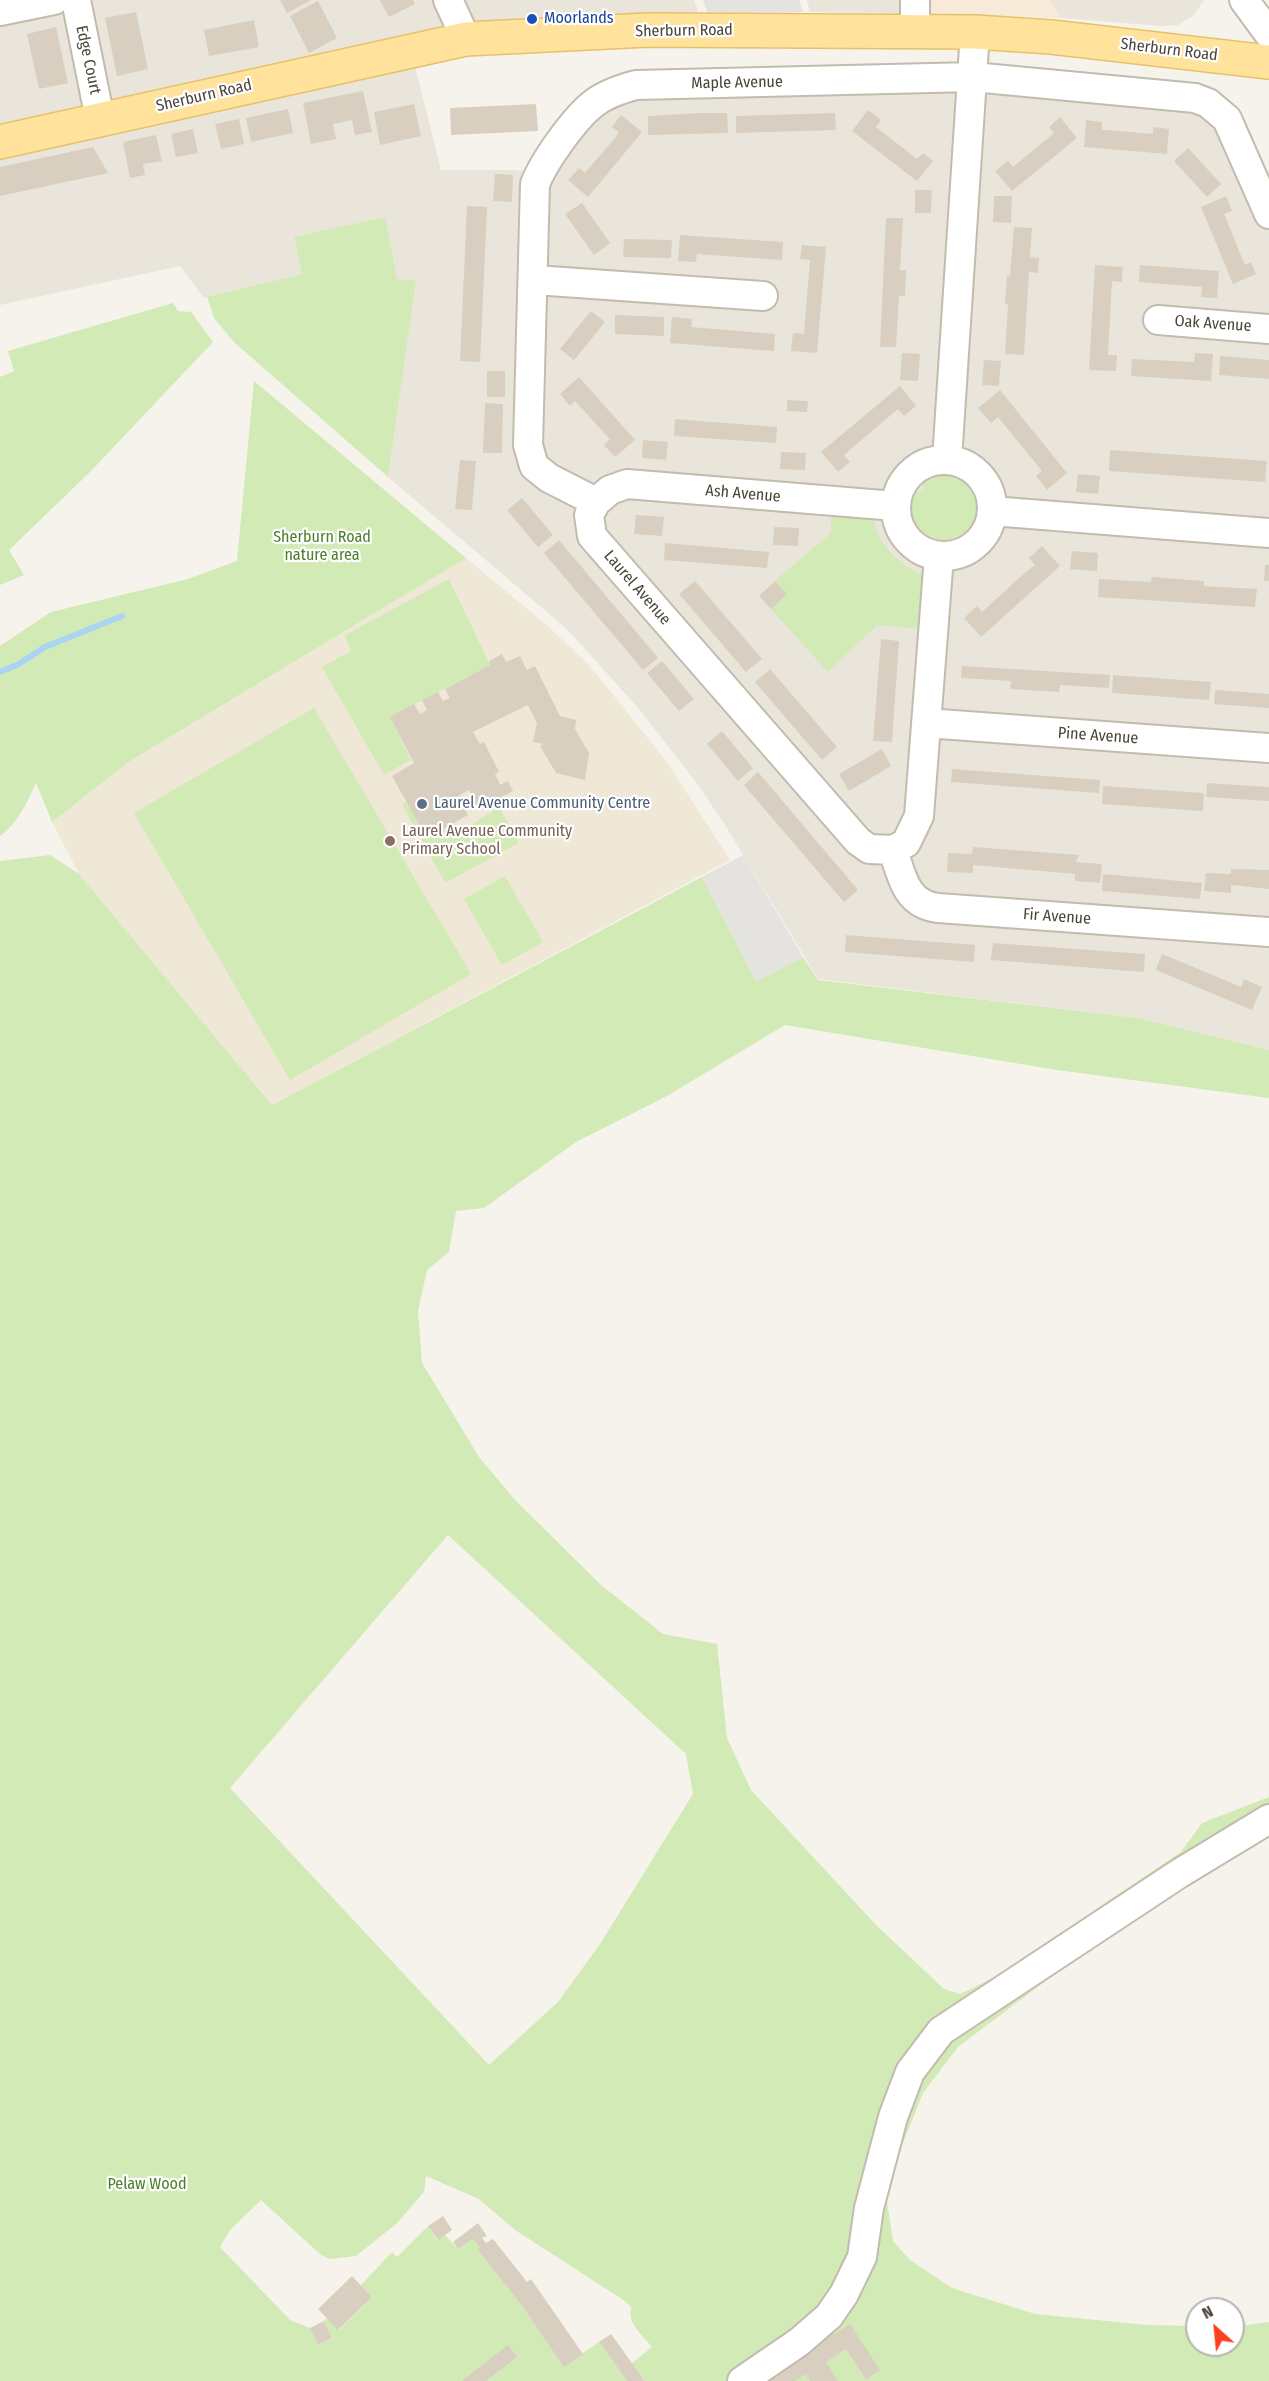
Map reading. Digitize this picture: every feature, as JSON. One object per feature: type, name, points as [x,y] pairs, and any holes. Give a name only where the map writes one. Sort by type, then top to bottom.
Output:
[{"type":"main road","name":"Sherburn Road","points":[[0,142],[466,39],[915,15],[975,32],[1051,37],[1269,62]]},
{"type":"street","points":[[0,11],[54,0]]},
{"type":"street","name":"Edge Court","points":[[76,0],[100,119]]},
{"type":"street","points":[[448,0],[466,39]]},
{"type":"street","points":[[1244,0],[1269,34]]},
{"type":"street","points":[[947,460],[975,32]]},
{"type":"street","name":"Maple Avenue","points":[[535,280],[533,213],[536,184],[540,172],[551,153],[592,104],[614,91],[636,85],[973,77],[1195,98],[1208,103],[1227,119],[1269,214]]},
{"type":"street","points":[[596,502],[549,478],[534,466],[528,445],[535,280],[763,296]]},
{"type":"street","name":"Oak Avenue","points":[[1158,320],[1269,328]]},
{"type":"street","points":[[947,460],[964,464],[976,472],[986,484],[991,498],[992,512],[988,528],[976,544],[957,555],[939,556],[922,551],[906,538],[898,523],[895,506],[900,486],[911,473],[927,463],[947,460]]},
{"type":"street","name":"Ash Avenue","points":[[596,502],[610,490],[627,484],[895,506]]},
{"type":"street","name":"Laurel Avenue","points":[[596,502],[589,515],[592,536],[858,842],[869,849],[887,850]]},
{"type":"street","points":[[992,512],[1269,532]]},
{"type":"street","points":[[887,850],[906,843],[919,816],[939,556]]},
{"type":"street","name":"Pine Avenue","points":[[926,723],[1269,748]]},
{"type":"street","name":"Fir Avenue","points":[[887,850],[916,902],[925,907],[1269,932]]},
{"type":"street","points":[[742,2381],[799,2342],[829,2316],[844,2294],[862,2257],[869,2208],[893,2117],[910,2072],[941,2031],[1180,1873],[1269,1819]]},
{"type":"shaded area","points":[[0,0],[694,0],[699,15],[411,51],[441,170],[540,172],[614,91],[973,77],[1195,98],[1269,182],[1269,1050],[1138,1018],[818,979],[727,828],[696,782],[639,709],[567,629],[388,477],[415,280],[397,279],[294,237],[302,274],[204,298],[180,266],[0,305]]},
{"type":"shaded area","points":[[703,0],[799,0],[803,12],[708,15]]},
{"type":"shaded area","points":[[807,0],[915,0],[915,14],[810,12]]},
{"type":"shaded area","points":[[915,0],[1049,0],[1061,18],[915,14]]},
{"type":"shaded area","points":[[1049,0],[1204,0],[1193,16],[1178,25],[1161,26],[1061,18]]},
{"type":"shaded area","name":"Laurel Avenue Community Primary School","points":[[466,558],[549,627],[588,664],[667,762],[730,860],[272,1105],[79,874],[52,822],[130,761]]},
{"type":"shaded area","points":[[743,855],[803,957],[756,981],[702,877]]},
{"type":"green space","points":[[385,217],[397,279],[416,280],[388,477],[235,343],[214,318],[207,297],[302,274],[294,237]]},
{"type":"green space","points":[[173,303],[178,311],[191,312],[213,342],[91,471],[9,550],[24,575],[0,585],[0,377],[14,371],[8,351]]},
{"type":"green space","name":"Sherburn Road nature area","points":[[254,381],[466,558],[130,761],[52,822],[36,783],[17,819],[0,836],[0,646],[51,612],[188,579],[237,561]]},
{"type":"green space","points":[[953,471],[972,485],[980,502],[978,518],[969,532],[955,541],[939,545],[922,541],[908,526],[904,516],[904,501],[909,486],[918,493],[925,489],[918,480],[928,472]]},
{"type":"green space","points":[[831,513],[873,515],[878,535],[889,551],[905,565],[923,575],[921,629],[877,625],[828,672],[771,609],[786,594],[775,581],[831,533]]},
{"type":"green space","points":[[449,579],[490,665],[390,717],[411,760],[384,775],[322,667],[351,651],[345,635]]},
{"type":"green space","points":[[314,708],[471,974],[290,1080],[134,813]]},
{"type":"green space","points":[[407,802],[427,838],[455,823],[460,832],[499,807],[519,843],[445,883],[402,804]]},
{"type":"green space","name":"Pelaw Wood","points":[[50,855],[79,874],[272,1105],[702,877],[756,981],[803,957],[818,980],[1138,1018],[1269,1050],[1269,1098],[1057,1070],[785,1025],[667,1096],[576,1142],[484,1208],[456,1211],[449,1252],[427,1270],[418,1311],[422,1363],[479,1457],[516,1501],[601,1585],[663,1634],[717,1644],[727,1738],[751,1790],[876,1925],[944,1989],[960,1994],[995,1977],[1181,1852],[1202,1823],[1269,1797],[1269,1836],[1105,1936],[958,2047],[923,2093],[901,2148],[887,2202],[893,2241],[910,2260],[952,2288],[1035,2314],[1147,2325],[1185,2326],[1185,2357],[1245,2357],[1245,2325],[1269,2322],[1269,2381],[645,2381],[632,2363],[652,2347],[633,2324],[632,2308],[625,2301],[515,2230],[479,2199],[426,2176],[424,2192],[396,2224],[356,2256],[330,2259],[321,2255],[261,2200],[230,2230],[220,2247],[290,2320],[310,2328],[319,2345],[332,2338],[324,2321],[327,2318],[339,2330],[372,2297],[361,2285],[392,2252],[397,2257],[428,2226],[437,2240],[445,2235],[458,2249],[473,2239],[480,2248],[478,2250],[522,2306],[564,2366],[599,2342],[627,2381],[0,2381],[0,861]],"holes":[[[448,1535],[686,1754],[693,1794],[600,1944],[558,2002],[489,2065],[230,1788]]]},
{"type":"green space","points":[[505,876],[543,942],[502,965],[464,899]]},
{"type":"building","points":[[280,0],[311,0],[287,13]]},
{"type":"building","points":[[380,0],[413,0],[415,4],[389,17]]},
{"type":"building","points":[[318,1],[337,38],[309,53],[290,16]]},
{"type":"building","points":[[136,12],[148,69],[117,76],[105,18]]},
{"type":"building","points":[[254,20],[259,47],[209,56],[204,30]]},
{"type":"building","points":[[56,27],[68,83],[39,89],[27,34]]},
{"type":"building","points":[[363,91],[372,132],[355,135],[352,120],[333,124],[336,139],[311,144],[303,103]]},
{"type":"building","points":[[414,104],[421,136],[380,145],[374,112]]},
{"type":"building","points":[[536,104],[538,131],[451,135],[450,108]]},
{"type":"building","points":[[288,109],[293,133],[251,142],[246,118]]},
{"type":"building","points":[[868,110],[881,120],[876,127],[917,159],[923,153],[933,161],[917,181],[852,131]]},
{"type":"building","points":[[727,113],[728,133],[648,135],[648,116]]},
{"type":"building","points":[[835,113],[836,130],[736,133],[736,116]]},
{"type":"building","points":[[621,115],[642,132],[588,197],[568,180],[579,168],[585,173],[615,138],[619,132],[612,127]]},
{"type":"building","points":[[1060,117],[1077,138],[1012,191],[995,171],[1008,161],[1013,167],[1054,133],[1049,127]]},
{"type":"building","points":[[239,119],[244,144],[221,149],[215,124]]},
{"type":"building","points":[[1086,120],[1102,122],[1102,130],[1153,134],[1153,127],[1169,129],[1167,154],[1084,147]]},
{"type":"building","points":[[193,129],[198,153],[176,157],[171,134]]},
{"type":"building","points":[[156,135],[162,161],[143,164],[145,175],[130,178],[123,142]]},
{"type":"building","points":[[93,147],[108,173],[0,196],[0,167]]},
{"type":"building","points":[[1188,148],[1221,184],[1207,197],[1174,161]]},
{"type":"building","points":[[495,174],[513,175],[512,202],[493,201]]},
{"type":"building","points":[[915,190],[932,190],[931,213],[915,213]]},
{"type":"building","points":[[994,196],[1012,196],[1011,223],[993,222]]},
{"type":"building","points":[[1226,196],[1232,211],[1224,214],[1245,265],[1251,262],[1256,274],[1233,284],[1201,207]]},
{"type":"building","points":[[582,203],[610,243],[594,255],[565,214]]},
{"type":"building","points":[[467,206],[487,207],[480,362],[460,361]]},
{"type":"building","points":[[886,218],[903,218],[900,270],[906,270],[905,296],[899,296],[896,347],[880,347]]},
{"type":"building","points":[[1014,227],[1032,228],[1030,257],[1039,258],[1038,273],[1029,272],[1024,355],[1005,354],[1007,275],[1010,276]]},
{"type":"building","points":[[680,235],[783,242],[782,260],[697,254],[696,262],[678,261]]},
{"type":"building","points":[[624,239],[672,240],[671,258],[623,257]]},
{"type":"building","points":[[802,245],[826,247],[817,353],[791,351],[793,333],[804,334],[810,260],[800,259]]},
{"type":"building","points":[[1095,265],[1123,267],[1122,282],[1112,281],[1108,355],[1117,355],[1116,371],[1089,370]]},
{"type":"building","points":[[1140,265],[1219,271],[1217,298],[1201,297],[1202,287],[1139,282]]},
{"type":"building","points":[[591,311],[605,322],[574,360],[560,349]]},
{"type":"building","points":[[615,315],[664,317],[664,336],[615,334]]},
{"type":"building","points":[[672,317],[692,319],[691,327],[775,334],[774,351],[670,343]]},
{"type":"building","points":[[902,353],[920,354],[918,381],[900,380]]},
{"type":"building","points":[[1195,353],[1213,354],[1211,381],[1131,376],[1132,359],[1194,362]]},
{"type":"building","points":[[1220,356],[1269,360],[1269,379],[1219,375]]},
{"type":"building","points":[[984,360],[1001,361],[999,386],[982,385]]},
{"type":"building","points":[[487,371],[505,371],[505,397],[487,397]]},
{"type":"building","points":[[579,377],[635,440],[615,457],[604,445],[610,439],[575,401],[570,406],[560,394]]},
{"type":"building","points":[[900,386],[916,406],[904,416],[898,409],[844,455],[850,462],[838,472],[821,452]]},
{"type":"building","points":[[1000,390],[1067,473],[1047,490],[1036,476],[1042,471],[998,417],[991,423],[978,408]]},
{"type":"building","points":[[787,400],[808,401],[807,412],[787,411]]},
{"type":"building","points":[[485,403],[503,404],[502,453],[483,453]]},
{"type":"building","points":[[675,419],[777,427],[776,443],[674,436]]},
{"type":"building","points":[[643,440],[668,442],[666,460],[642,458]]},
{"type":"building","points":[[1110,450],[1267,461],[1265,482],[1109,471]]},
{"type":"building","points":[[781,452],[806,453],[805,470],[780,469]]},
{"type":"building","points":[[460,460],[476,461],[472,510],[455,509]]},
{"type":"building","points":[[1078,474],[1100,476],[1098,494],[1076,492]]},
{"type":"building","points":[[522,498],[553,535],[538,547],[507,510]]},
{"type":"building","points":[[636,515],[664,517],[662,536],[634,534]]},
{"type":"building","points":[[774,527],[799,528],[798,546],[773,545]]},
{"type":"building","points":[[559,540],[658,658],[643,670],[544,553]]},
{"type":"building","points":[[665,543],[769,552],[767,568],[664,560]]},
{"type":"building","points":[[1042,546],[1060,566],[981,637],[964,618],[977,606],[982,612],[1035,565],[1029,558]]},
{"type":"building","points":[[1072,551],[1098,553],[1097,571],[1070,569]]},
{"type":"building","points":[[1265,565],[1269,565],[1269,581],[1264,581]]},
{"type":"building","points":[[1152,577],[1204,581],[1204,586],[1257,589],[1255,607],[1098,597],[1099,579],[1151,582]]},
{"type":"building","points":[[695,581],[762,659],[746,672],[679,594]]},
{"type":"building","points":[[775,581],[787,594],[771,609],[759,596]]},
{"type":"building","points":[[881,639],[899,641],[892,742],[873,741]]},
{"type":"building","points":[[502,654],[506,662],[520,656],[527,670],[535,666],[560,716],[576,720],[575,729],[589,753],[585,780],[556,773],[540,746],[544,744],[533,742],[537,723],[528,705],[473,732],[480,744],[484,742],[499,772],[495,774],[500,785],[508,781],[513,791],[479,810],[469,790],[458,796],[468,815],[427,838],[392,776],[414,763],[390,717],[414,704],[420,714],[427,710],[422,700],[438,692],[443,701],[450,698],[445,689],[490,665],[489,661]]},
{"type":"building","points":[[662,661],[694,699],[679,711],[647,673]]},
{"type":"building","points":[[962,666],[1110,675],[1109,688],[1060,685],[1059,692],[1010,689],[1011,681],[961,678]]},
{"type":"building","points":[[770,669],[837,747],[822,760],[755,682]]},
{"type":"building","points":[[1113,675],[1211,682],[1209,700],[1112,693]]},
{"type":"building","points":[[1215,690],[1269,694],[1269,708],[1214,704]]},
{"type":"building","points":[[722,731],[753,768],[738,781],[707,744]]},
{"type":"building","points":[[882,749],[891,766],[849,791],[839,774]]},
{"type":"building","points":[[952,769],[1100,780],[1099,793],[951,782]]},
{"type":"building","points":[[758,772],[858,890],[844,902],[744,785]]},
{"type":"building","points":[[1207,783],[1269,787],[1269,801],[1206,797]]},
{"type":"building","points":[[1103,786],[1204,793],[1203,811],[1102,804]]},
{"type":"building","points":[[973,847],[1079,855],[1076,862],[1102,864],[1100,883],[1075,881],[1075,874],[973,865],[973,873],[947,872],[948,853],[972,854]]},
{"type":"building","points":[[1231,869],[1269,870],[1269,889],[1231,885],[1231,893],[1204,891],[1206,873],[1231,874]]},
{"type":"building","points":[[1103,874],[1202,883],[1200,899],[1102,891]]},
{"type":"building","points":[[846,935],[975,945],[974,962],[845,952]]},
{"type":"building","points":[[993,943],[1145,954],[1144,972],[991,960]]},
{"type":"building","points":[[1162,954],[1241,987],[1244,979],[1262,987],[1252,1010],[1156,970]]},
{"type":"building","points":[[443,2216],[452,2230],[438,2240],[428,2226]]},
{"type":"building","points":[[478,2223],[487,2236],[482,2238],[486,2243],[493,2239],[527,2282],[531,2279],[583,2354],[564,2367],[522,2306],[477,2249],[480,2248],[473,2239],[458,2249],[453,2242]]},
{"type":"building","points":[[352,2276],[372,2297],[338,2330],[318,2309]]},
{"type":"building","points":[[324,2321],[332,2338],[318,2345],[310,2328]]},
{"type":"building","points":[[850,2324],[880,2370],[866,2379],[846,2349],[826,2362],[838,2381],[810,2381],[806,2374],[795,2381],[761,2381]]},
{"type":"building","points":[[611,2334],[645,2381],[627,2381],[599,2342]]},
{"type":"building","points":[[508,2345],[517,2357],[486,2381],[462,2381]]},
{"type":"waterway","points":[[0,672],[17,665],[45,647],[122,616]]},
{"type":"place","name":"Moorlands","points":[[532,19]]},
{"type":"place","name":"Laurel Avenue Community Centre","points":[[422,804]]},
{"type":"place","name":"Laurel Avenue Community Primary School","points":[[390,841]]}]
